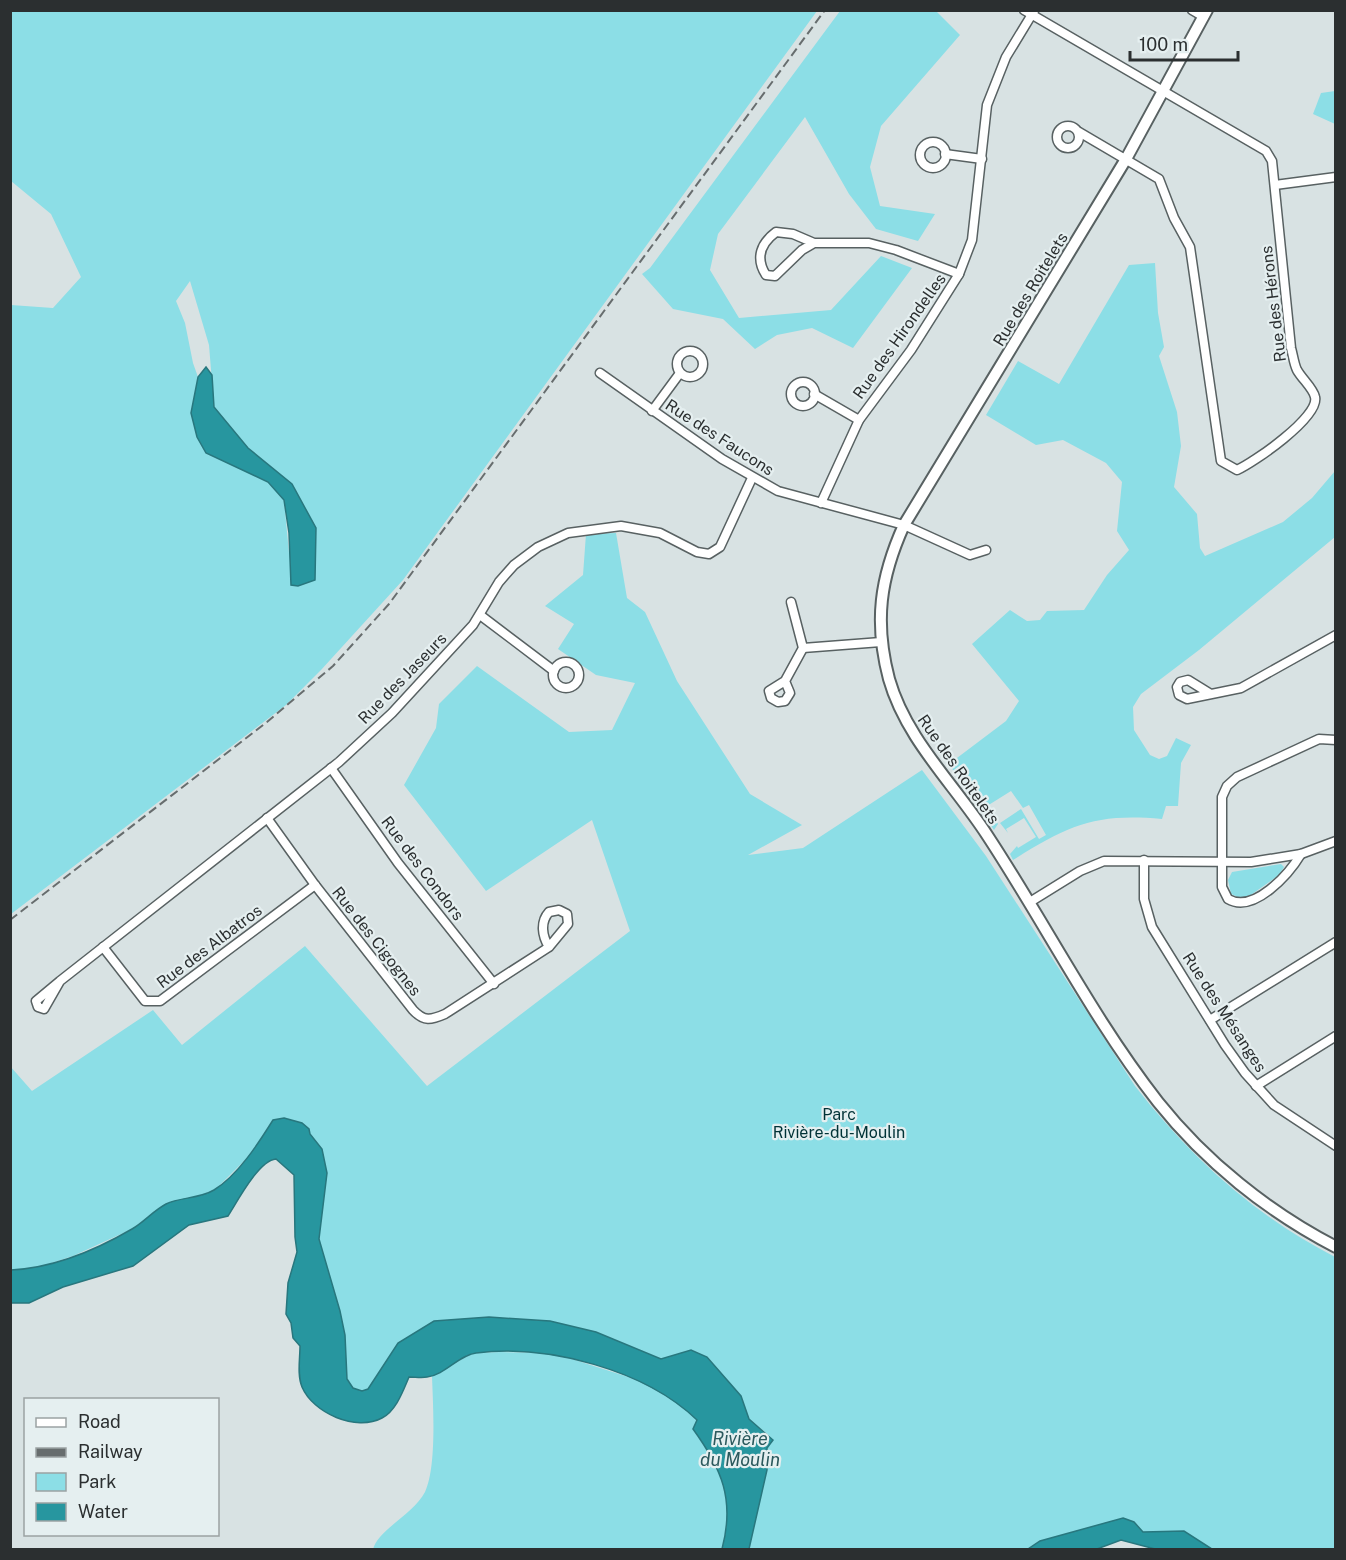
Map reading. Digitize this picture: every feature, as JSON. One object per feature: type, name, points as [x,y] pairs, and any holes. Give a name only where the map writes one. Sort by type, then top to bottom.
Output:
[{"type":"street","points":[[1192,10],[1205,14]]},
{"type":"street","name":"Rue des Hérons","points":[[1030,12],[1266,151],[1272,161],[1291,348],[1296,368],[1315,397],[1314,407],[1302,422],[1253,464],[1237,470],[1221,461],[1217,446],[1190,247],[1174,218],[1166,192],[1159,179],[1079,132]]},
{"type":"street","name":"Rue des Hirondelles","points":[[821,503],[858,420],[910,350],[959,274],[972,240],[987,105],[1006,57],[1030,12]]},
{"type":"street","name":"Rue des Roitelets","points":[[1205,14],[1126,159],[904,525],[892,553],[882,588],[881,642],[893,689],[913,734],[965,801],[1121,1050],[1176,1122],[1214,1161],[1247,1189],[1298,1226],[1335,1247]]},
{"type":"street","points":[[945,154],[982,159]]},
{"type":"street","points":[[1275,185],[1335,177]]},
{"type":"street","points":[[814,243],[802,250],[775,276],[766,274],[761,267],[760,254],[764,240],[776,232],[793,234],[814,243],[869,243],[896,249],[959,274]]},
{"type":"street","name":"Rue des Faucons","points":[[600,373],[752,478],[778,491],[904,525],[970,555],[986,550]]},
{"type":"street","points":[[652,411],[680,373]]},
{"type":"street","points":[[814,394],[858,420]]},
{"type":"street","name":"Rue des Jaseurs","points":[[60,981],[331,768],[392,713],[480,615],[490,594],[514,565],[538,547],[568,532],[621,526],[644,528],[709,554],[720,547],[752,478]]},
{"type":"street","points":[[784,681],[803,648],[791,602]]},
{"type":"street","points":[[480,615],[554,671]]},
{"type":"street","points":[[1209,693],[1227,693],[1240,688],[1335,636]]},
{"type":"street","points":[[803,648],[881,642]]},
{"type":"street","points":[[1301,854],[1283,879],[1243,904],[1234,903],[1224,894],[1221,862],[1222,797],[1232,781],[1318,739],[1335,740]]},
{"type":"street","name":"Rue des Condors","points":[[331,768],[398,863],[494,984]]},
{"type":"street","name":"Rue des Cigognes","points":[[267,818],[315,885],[412,1010],[425,1019],[432,1020],[446,1014],[549,947]]},
{"type":"street","points":[[1030,902],[1092,865],[1113,860],[1221,862],[1268,860],[1301,854],[1335,841]]},
{"type":"street","name":"Rue des Mésanges","points":[[1144,860],[1144,899],[1152,927],[1210,1020],[1256,1086],[1282,1112],[1335,1146]]},
{"type":"street","name":"Rue des Albatros","points":[[103,947],[145,1001],[154,1004],[315,885]]},
{"type":"street","points":[[1210,1020],[1335,942]]},
{"type":"street","points":[[1256,1086],[1335,1036]]},
{"type":"green space","points":[[11,11],[817,11],[403,580],[286,705],[11,914],[11,305],[53,308],[81,277],[51,214],[11,181]],"holes":[[[190,281],[209,345],[214,407],[248,448],[292,484],[316,528],[312,579],[298,586],[289,553],[284,500],[268,482],[206,453],[197,437],[191,413],[198,377],[185,323],[176,301]]]},
{"type":"green space","points":[[840,11],[936,11],[960,35],[881,126],[870,167],[880,206],[935,214],[918,241],[876,229],[849,194],[805,117],[718,234],[710,270],[739,318],[831,310],[881,256],[912,268],[853,348],[812,328],[777,335],[755,349],[723,319],[673,309],[642,274],[650,268]]},
{"type":"green space","points":[[1335,91],[1335,124],[1313,114],[1321,93]]},
{"type":"green space","points":[[1155,263],[1158,313],[1164,347],[1159,356],[1177,412],[1181,446],[1174,487],[1197,514],[1200,548],[1205,556],[1283,522],[1312,498],[1335,471],[1335,537],[1199,650],[1141,694],[1133,707],[1134,730],[1150,755],[1159,759],[1167,756],[1176,738],[1191,745],[1181,763],[1178,806],[1166,806],[1162,819],[1118,818],[1083,824],[1050,838],[1013,860],[1010,854],[1017,846],[1018,848],[1036,837],[1024,818],[1006,829],[1008,833],[1000,823],[1021,809],[1039,839],[1046,835],[1029,805],[1023,808],[1011,791],[987,806],[998,824],[994,830],[949,764],[1006,721],[1019,701],[972,644],[1010,610],[1027,621],[1040,620],[1047,611],[1084,610],[1107,575],[1129,550],[1117,531],[1122,482],[1106,463],[1063,440],[1036,445],[986,415],[1018,361],[1059,384],[1129,265]]},
{"type":"green space","name":"Parc Rivière-du-Moulin","points":[[616,533],[627,598],[645,612],[677,681],[750,794],[802,825],[748,855],[803,848],[922,770],[986,856],[1135,1086],[1156,1112],[1201,1160],[1251,1204],[1306,1241],[1335,1257],[1335,1549],[1212,1549],[1184,1531],[1143,1532],[1134,1522],[1040,1541],[1028,1549],[749,1549],[767,1470],[767,1448],[770,1436],[749,1419],[741,1396],[707,1357],[691,1350],[661,1359],[596,1332],[550,1321],[489,1317],[435,1321],[368,1389],[362,1391],[353,1388],[347,1379],[340,1311],[319,1239],[326,1173],[322,1149],[310,1134],[284,1118],[265,1133],[257,1148],[215,1190],[194,1198],[166,1204],[132,1229],[73,1256],[33,1269],[11,1270],[10,1066],[32,1091],[153,1010],[182,1045],[305,946],[427,1086],[630,931],[592,820],[486,891],[404,785],[436,728],[439,704],[477,666],[569,732],[612,730],[635,683],[596,675],[558,649],[574,624],[545,606],[583,575],[586,534]]},
{"type":"green space","points":[[1281,864],[1284,867],[1279,875],[1248,897],[1242,899],[1231,894],[1228,880],[1232,872]]},
{"type":"green space","points":[[473,1353],[553,1353],[641,1381],[680,1403],[697,1420],[694,1429],[719,1472],[727,1515],[722,1549],[373,1550],[381,1536],[420,1500],[429,1481],[433,1452],[432,1376]]},
{"type":"water","points":[[206,367],[212,375],[214,407],[248,448],[292,484],[316,528],[315,580],[298,586],[291,585],[289,533],[284,500],[268,482],[206,453],[197,437],[191,413],[198,377]]},
{"type":"water","name":"Rivière du Moulin","points":[[284,1118],[302,1123],[309,1129],[310,1134],[322,1149],[327,1173],[319,1239],[340,1311],[345,1335],[347,1379],[353,1388],[362,1391],[368,1389],[398,1343],[434,1321],[489,1317],[550,1321],[596,1332],[661,1359],[691,1350],[707,1357],[741,1396],[749,1419],[773,1440],[767,1448],[767,1470],[749,1549],[722,1549],[726,1531],[726,1500],[712,1458],[693,1429],[697,1420],[676,1402],[651,1387],[594,1364],[534,1353],[504,1351],[476,1353],[464,1357],[434,1375],[409,1377],[391,1411],[372,1422],[360,1423],[336,1418],[315,1405],[300,1382],[300,1346],[293,1338],[291,1323],[286,1314],[288,1283],[297,1252],[294,1175],[276,1159],[269,1161],[256,1174],[228,1216],[189,1225],[133,1266],[63,1287],[29,1303],[11,1303],[11,1270],[42,1266],[89,1251],[132,1229],[166,1204],[214,1190],[239,1168],[273,1120]]},
{"type":"water","points":[[1123,1518],[1134,1522],[1143,1532],[1184,1531],[1212,1549],[1155,1549],[1121,1540],[1097,1549],[1028,1549],[1040,1541]]},
{"type":"railway","points":[[10,920],[267,722],[333,666],[389,604],[825,10]]}]
